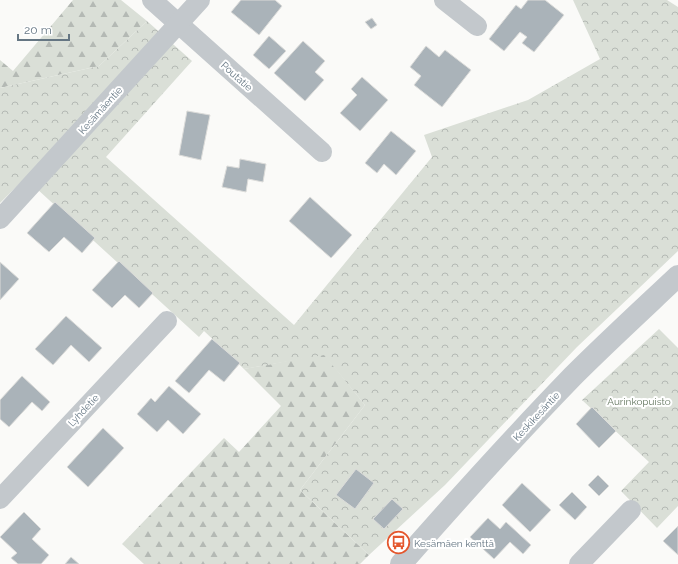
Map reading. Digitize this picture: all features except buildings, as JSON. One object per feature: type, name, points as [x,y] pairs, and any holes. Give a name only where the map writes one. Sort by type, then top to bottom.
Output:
[{"type":"street","name":"Poutatie","points":[[152,0],[322,152]]},
{"type":"street","name":"Kesämäentie","points":[[0,219],[200,0]]},
{"type":"street","points":[[444,0],[477,26]]},
{"type":"street","name":"Keskikesäntie","points":[[401,564],[460,497],[573,377],[620,330],[678,276]]},
{"type":"street","name":"Lyhdetie","points":[[0,499],[167,321]]},
{"type":"street","points":[[579,564],[631,510]]},
{"type":"green space","points":[[73,0],[121,0],[147,21],[99,66],[0,88],[0,60],[13,71]]},
{"type":"green space","points":[[573,0],[667,0],[678,7],[678,251],[577,347],[445,485],[369,555],[300,490],[365,405],[324,355],[244,369],[204,331],[199,337],[25,178],[0,203],[0,88],[99,66],[147,21],[192,61],[106,157],[294,325],[432,157],[424,135],[528,100],[600,59]]},
{"type":"green space","name":"Aurinkopuisto","points":[[659,329],[678,348],[678,506],[657,528],[621,491],[649,462],[582,400]]},
{"type":"green space","points":[[324,354],[365,405],[300,490],[369,555],[360,564],[144,564],[122,544],[224,438],[239,452],[281,406],[244,369]]},
{"type":"place","name":"Kesämäen kenttä","points":[[399,543]]}]
